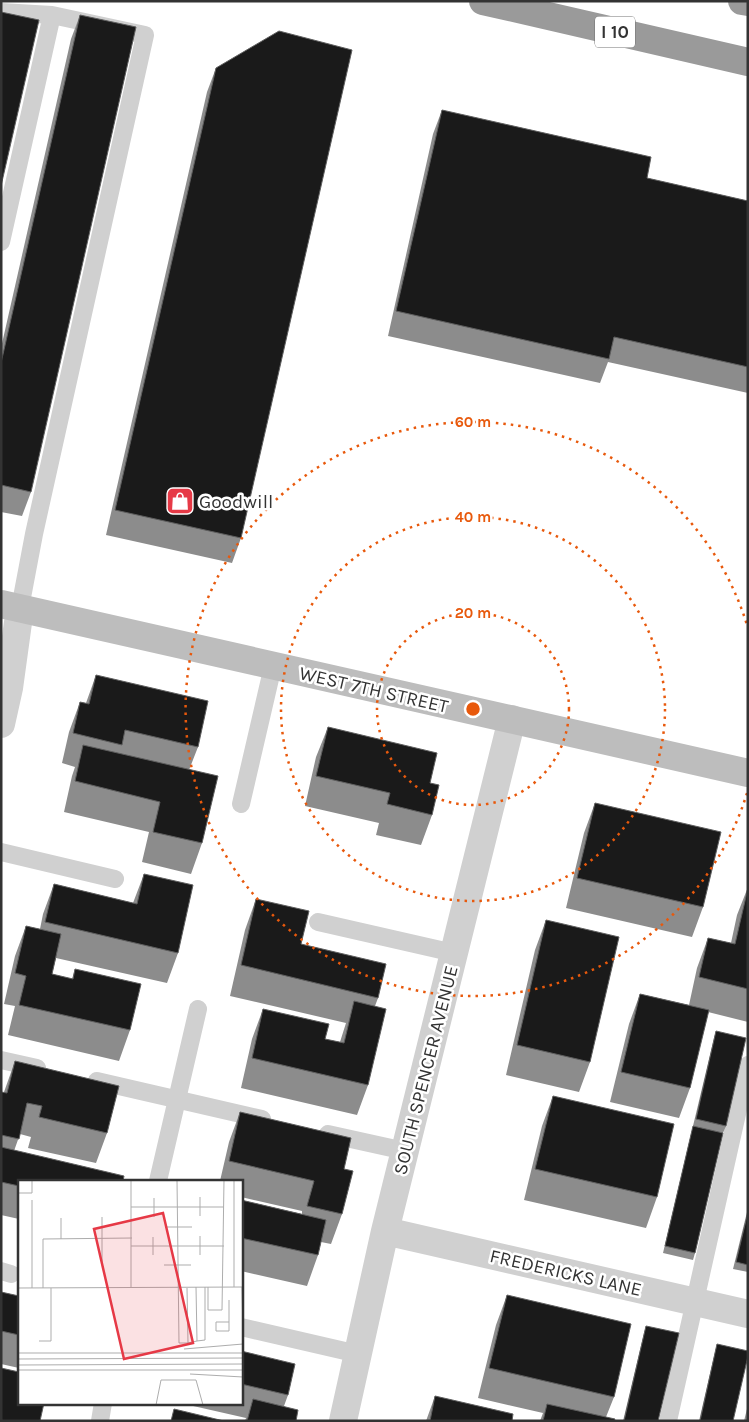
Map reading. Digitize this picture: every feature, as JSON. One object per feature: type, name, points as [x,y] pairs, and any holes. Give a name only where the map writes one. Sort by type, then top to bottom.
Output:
[{"type":"highway","name":"I 10","points":[[483,1],[748,62]]},
{"type":"highway","points":[[742,1],[748,2]]},
{"type":"main road","name":"WEST 7TH STREET","points":[[10,606],[748,773]]},
{"type":"street","points":[[1,724],[9,688],[10,606]]},
{"type":"street","name":"SOUTH SPENCER AVENUE","points":[[343,1421],[385,1231],[512,719]]},
{"type":"street","name":"FREDERICKS LANE","points":[[385,1231],[748,1314]]},
{"type":"lane","points":[[1,12],[52,15],[146,35],[34,534],[10,606]]},
{"type":"lane","points":[[1,242],[52,15]]},
{"type":"lane","points":[[241,804],[273,666]]},
{"type":"lane","points":[[1,852],[115,879]]},
{"type":"lane","points":[[318,922],[454,953]]},
{"type":"lane","points":[[158,1180],[198,1008]]},
{"type":"lane","points":[[1,1060],[50,1070]]},
{"type":"lane","points":[[668,1421],[748,1066]]},
{"type":"lane","points":[[79,1077],[281,1123]]},
{"type":"lane","points":[[310,1129],[405,1151]]},
{"type":"lane","points":[[242,1327],[358,1354]]},
{"type":"lane","points":[[100,1421],[103,1404]]},
{"type":"building","points":[[1,12],[39,20],[1,186]]},
{"type":"building","points":[[80,15],[136,27],[31,492],[1,485],[1,363]]},
{"type":"building","points":[[279,31],[352,50],[241,538],[115,510],[216,68]]},
{"type":"building","points":[[442,110],[651,157],[647,178],[748,201],[748,367],[614,337],[609,359],[396,311]]},
{"type":"building","points":[[96,675],[208,701],[198,747],[125,730],[122,745],[73,733],[80,702],[89,704]]},
{"type":"building","points":[[328,727],[437,753],[430,783],[439,785],[432,815],[387,804],[390,793],[316,776]]},
{"type":"building","points":[[83,745],[218,776],[202,843],[153,832],[160,802],[75,781]]},
{"type":"building","points":[[595,803],[721,832],[703,907],[577,878]]},
{"type":"building","points":[[144,874],[193,885],[178,953],[45,922],[54,884],[137,904]]},
{"type":"building","points":[[748,888],[748,989],[699,977],[708,938],[735,944]]},
{"type":"building","points":[[256,899],[309,911],[301,944],[386,964],[378,998],[241,965]]},
{"type":"building","points":[[546,920],[619,937],[590,1062],[517,1045]]},
{"type":"building","points":[[26,926],[61,934],[52,974],[73,979],[75,969],[141,984],[130,1030],[19,1005],[26,976],[15,973]]},
{"type":"building","points":[[640,994],[709,1010],[690,1088],[621,1072]]},
{"type":"building","points":[[354,1001],[386,1009],[368,1085],[252,1058],[263,1009],[329,1024],[325,1039],[344,1043]]},
{"type":"building","points":[[716,1031],[746,1038],[726,1126],[696,1119]]},
{"type":"building","points":[[15,1061],[119,1086],[107,1133],[39,1117],[42,1106],[27,1103],[19,1139],[1,1135],[1,1092],[7,1093]]},
{"type":"building","points":[[553,1096],[674,1124],[657,1197],[535,1169]]},
{"type":"building","points":[[240,1112],[351,1138],[344,1169],[353,1171],[342,1214],[307,1206],[314,1181],[229,1161]]},
{"type":"building","points":[[693,1126],[723,1133],[695,1253],[665,1246]]},
{"type":"building","points":[[1,1147],[124,1176],[123,1180],[18,1180],[18,1186],[1,1182]]},
{"type":"building","points":[[242,1200],[326,1220],[318,1255],[242,1238]]},
{"type":"building","points":[[748,1212],[748,1265],[736,1262]]},
{"type":"building","points":[[1,1292],[18,1296],[18,1335],[1,1331]]},
{"type":"building","points":[[507,1295],[631,1324],[614,1397],[489,1368]]},
{"type":"building","points":[[646,1326],[679,1333],[658,1421],[624,1421]]},
{"type":"building","points":[[717,1344],[748,1351],[748,1356],[733,1421],[700,1421]]},
{"type":"building","points":[[242,1351],[295,1364],[288,1395],[242,1384]]},
{"type":"building","points":[[1,1368],[18,1372],[18,1404],[44,1404],[40,1421],[1,1420]]},
{"type":"building","points":[[435,1396],[513,1414],[512,1421],[430,1421]]},
{"type":"building","points":[[253,1399],[298,1410],[296,1421],[247,1421]]},
{"type":"building","points":[[547,1404],[615,1419],[614,1421],[543,1421]]},
{"type":"building","points":[[174,1409],[224,1421],[171,1421]]},
{"type":"place","name":"Goodwill","points":[[180,501]]}]
